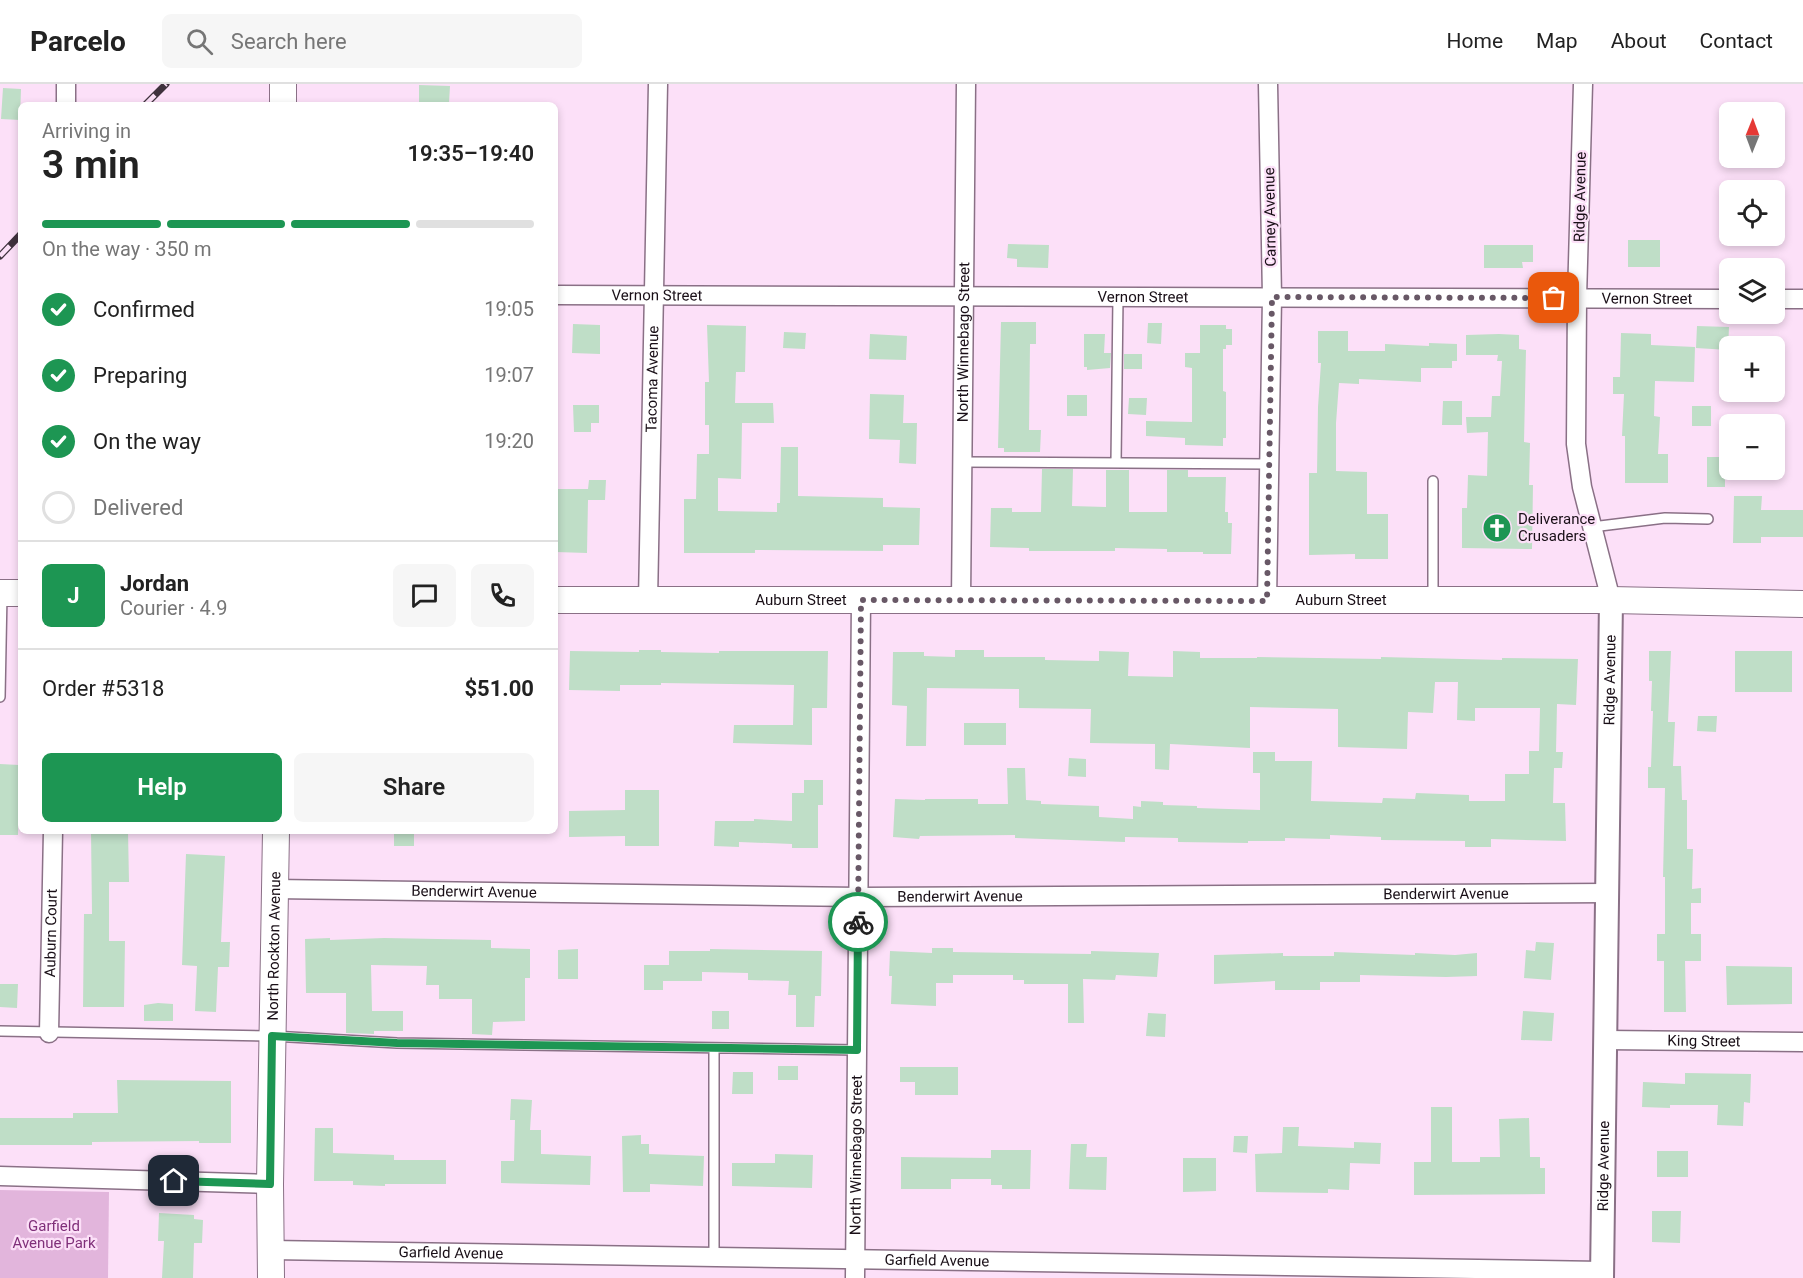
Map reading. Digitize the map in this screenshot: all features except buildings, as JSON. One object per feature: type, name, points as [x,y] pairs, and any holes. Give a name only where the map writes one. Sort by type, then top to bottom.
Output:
[{"type":"main road","points":[[283,84],[283,102]]},
{"type":"main road","name":"Auburn Street","points":[[558,600],[1611,600],[1803,604]]},
{"type":"main road","name":"North Rockton Avenue","points":[[271,1278],[270,1184],[276,834]]},
{"type":"street","points":[[66,84],[66,102]]},
{"type":"street","name":"Tacoma Avenue","points":[[648,601],[658,84]]},
{"type":"street","name":"North Winnebago Street","points":[[961,600],[966,84]]},
{"type":"street","name":"Carney Avenue","points":[[1267,601],[1272,297],[1268,84]]},
{"type":"street","name":"Ridge Avenue","points":[[1582,84],[1576,444],[1582,487],[1611,600],[1602,1274]]},
{"type":"street","name":"Vernon Street","points":[[558,296],[1719,298]]},
{"type":"street","points":[[1785,298],[1803,298]]},
{"type":"street","name":"North Winnebago Street","points":[[855,1278],[861,600]]},
{"type":"street","name":"Auburn Court","points":[[49,1033],[53,834]]},
{"type":"street","name":"Benderwirt Avenue","points":[[274,889],[859,897],[1607,893]]},
{"type":"street","name":"King Street","points":[[1605,1040],[1803,1042]]},
{"type":"street","points":[[0,1176],[270,1184]]},
{"type":"street","name":"Garfield Avenue","points":[[271,1250],[1602,1274]]},
{"type":"lane","points":[[1116,463],[1118,297]]},
{"type":"lane","points":[[962,462],[1269,464]]},
{"type":"lane","points":[[1433,481],[1433,601]]},
{"type":"lane","points":[[1592,527],[1665,518],[1708,519]]},
{"type":"lane","points":[[0,697],[8,593]]},
{"type":"lane","points":[[0,1031],[272,1036],[397,1043],[857,1050]]},
{"type":"lane","points":[[714,1048],[714,1257]]},
{"type":"green space","name":"Garfield Avenue Park","points":[[0,1190],[109,1192],[108,1278],[0,1278]]},
{"type":"railway","points":[[148,102],[166,84]]},
{"type":"railway","points":[[0,256],[18,237]]},
{"type":"way so far","points":[[858,922],[861,600],[1267,601],[1272,297],[1554,298]]},
{"type":"place","name":"Deliverance Crusaders","points":[[1497,528]]},
{"type":"route","points":[[174,1181],[270,1184],[272,1036],[397,1043],[857,1050],[858,922]]}]
